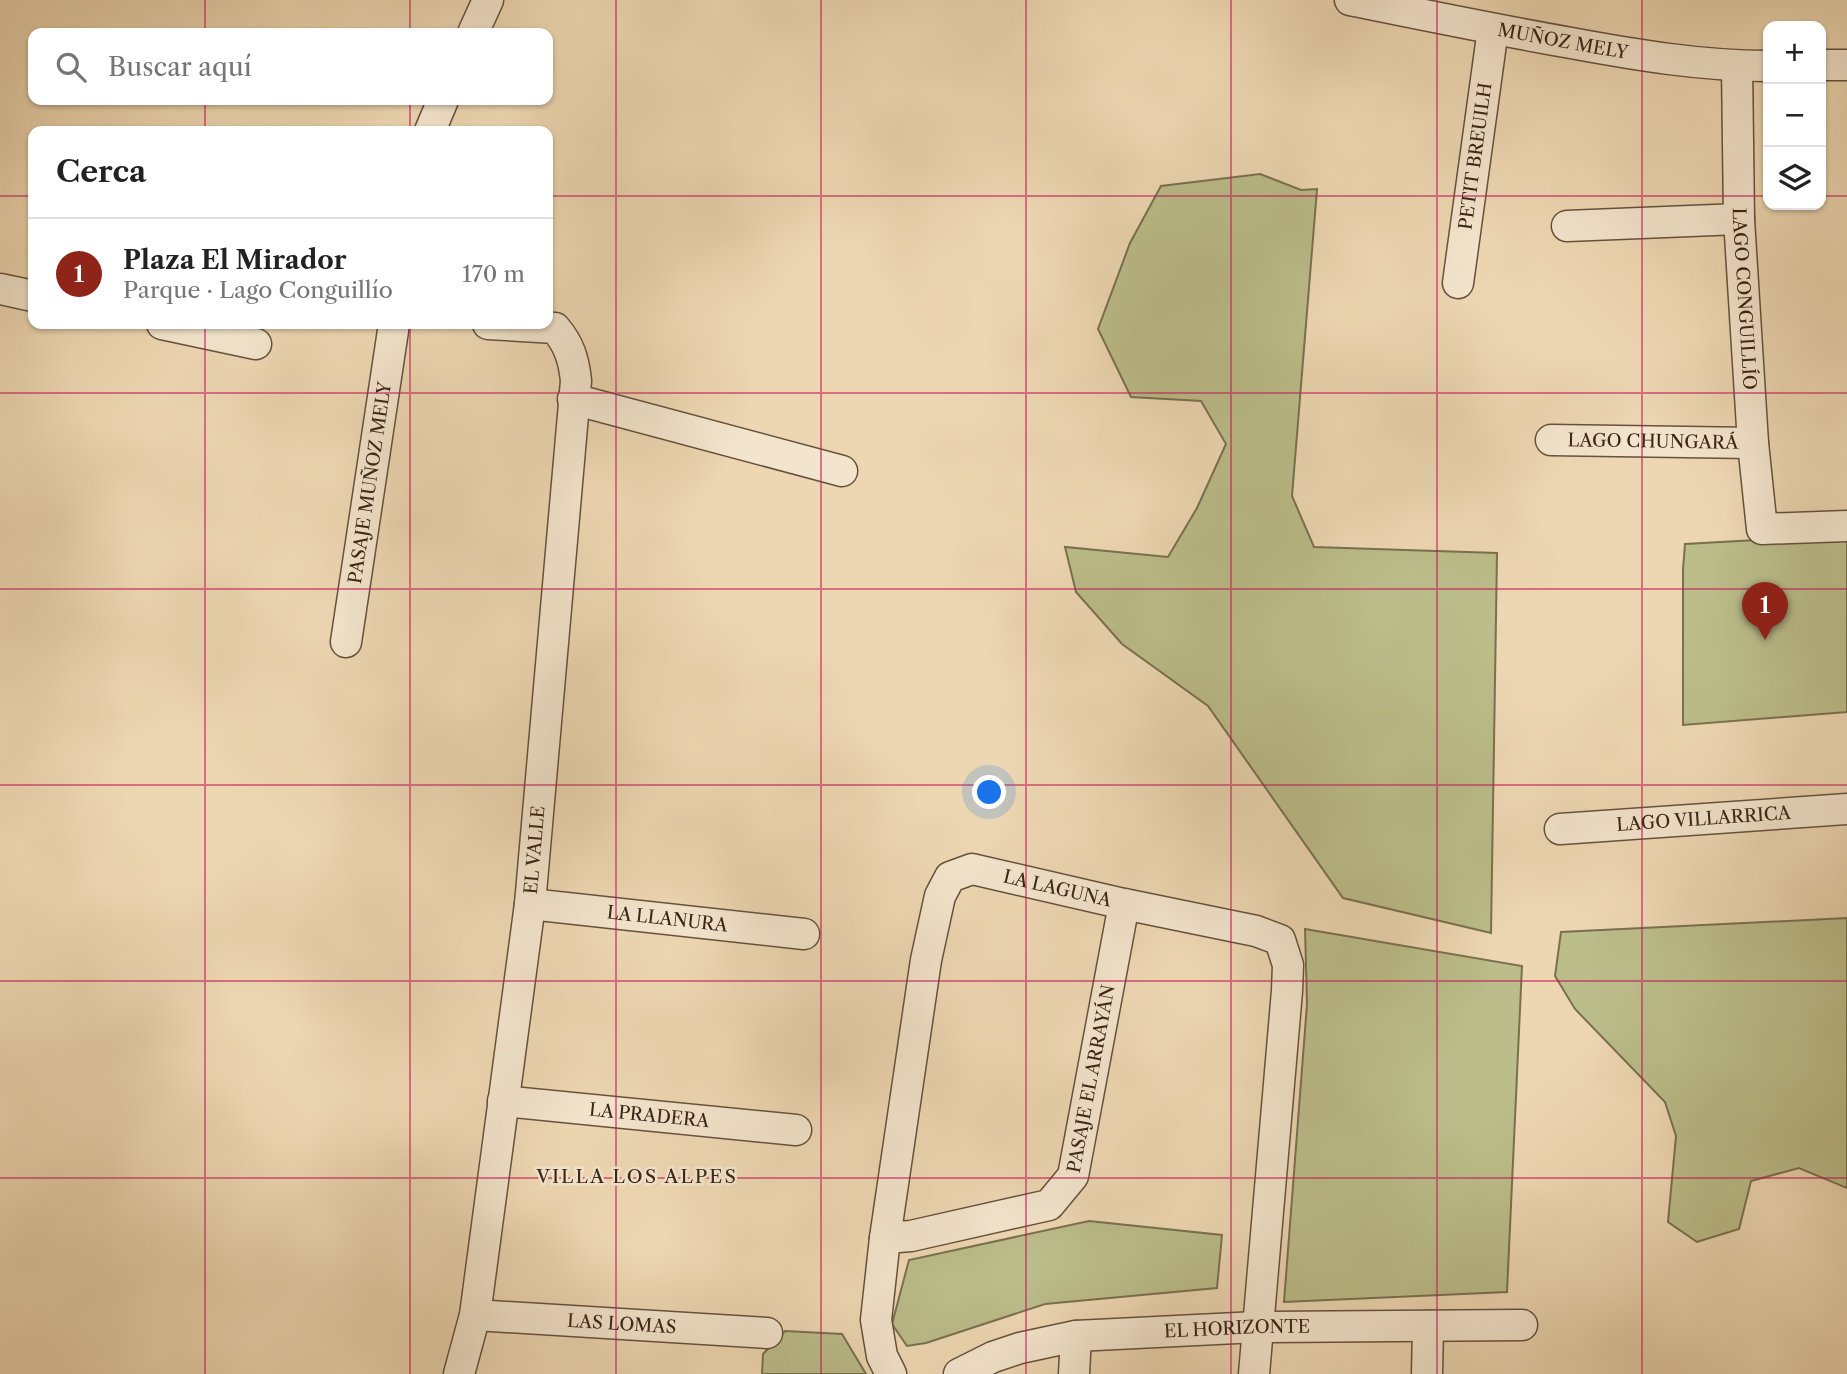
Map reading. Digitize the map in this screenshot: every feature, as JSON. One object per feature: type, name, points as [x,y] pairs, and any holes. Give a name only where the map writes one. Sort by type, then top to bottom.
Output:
[{"type":"street","points":[[475,28],[488,0]]},
{"type":"street","name":"MUÑOZ MELY","points":[[1350,0],[1643,56],[1737,66],[1763,65]]},
{"type":"street","name":"PETIT BREUILH","points":[[1458,283],[1493,29]]},
{"type":"street","points":[[1826,65],[1847,65]]},
{"type":"street","name":"LAGO CONGUILLÍO","points":[[1737,66],[1739,219],[1762,530],[1847,526]]},
{"type":"street","points":[[431,126],[441,105]]},
{"type":"street","points":[[1567,226],[1739,219]]},
{"type":"street","points":[[0,289],[28,295]]},
{"type":"street","name":"EL VALLE","points":[[459,1374],[475,1315],[530,904],[576,381],[574,362],[564,338],[553,328]]},
{"type":"street","points":[[186,329],[256,344]]},
{"type":"street","name":"PASAJE MUÑOZ MELY","points":[[346,642],[393,329]]},
{"type":"street","points":[[573,399],[842,471]]},
{"type":"street","name":"LAGO CHUNGARÁ","points":[[1551,440],[1754,443]]},
{"type":"street","name":"LAGO VILLARRICA","points":[[1560,829],[1847,809]]},
{"type":"street","name":"LA LAGUNA","points":[[891,1374],[882,1356],[876,1320],[885,1238],[926,960],[940,896],[950,877],[972,869],[1256,931],[1280,940],[1288,965],[1287,991],[1257,1327]]},
{"type":"street","name":"LA LLANURA","points":[[530,904],[804,934]]},
{"type":"street","name":"PASAJE EL ARRAYÁN","points":[[885,1238],[911,1236],[1049,1205],[1073,1176],[1124,904]]},
{"type":"street","name":"LA PRADERA","points":[[503,1101],[796,1130]]},
{"type":"street","name":"LAS LOMAS","points":[[475,1315],[767,1333]]},
{"type":"street","name":"EL HORIZONTE","points":[[959,1374],[993,1357],[1020,1348],[1076,1336],[1257,1327],[1522,1325]]},
{"type":"street","points":[[1427,1374],[1428,1326]]},
{"type":"street","points":[[1254,1374],[1257,1327]]},
{"type":"street","points":[[1074,1374],[1076,1336]]},
{"type":"green space","points":[[1260,174],[1301,190],[1317,189],[1292,496],[1314,547],[1497,553],[1491,933],[1343,898],[1208,706],[1122,644],[1076,592],[1065,547],[1168,557],[1197,508],[1226,444],[1201,401],[1131,397],[1098,329],[1130,243],[1161,186]]},
{"type":"green space","points":[[1847,535],[1847,712],[1683,725],[1685,544]]},
{"type":"green space","points":[[1847,918],[1847,1188],[1799,1168],[1751,1181],[1739,1229],[1697,1242],[1668,1222],[1676,1136],[1665,1102],[1575,1009],[1555,976],[1561,932]]},
{"type":"green space","points":[[1305,929],[1522,966],[1507,1292],[1284,1302],[1307,1004]]},
{"type":"green space","points":[[1089,1221],[1222,1235],[1217,1288],[1045,1304],[926,1343],[907,1346],[892,1324],[909,1260]]},
{"type":"green space","points":[[785,1331],[842,1334],[866,1374],[762,1374],[763,1354]]},
{"type":"place","name":"Plaza El Mirador","points":[[1765,640]]},
{"type":"district","name":"VILLA LOS ALPES","points":[[637,1176]]}]
